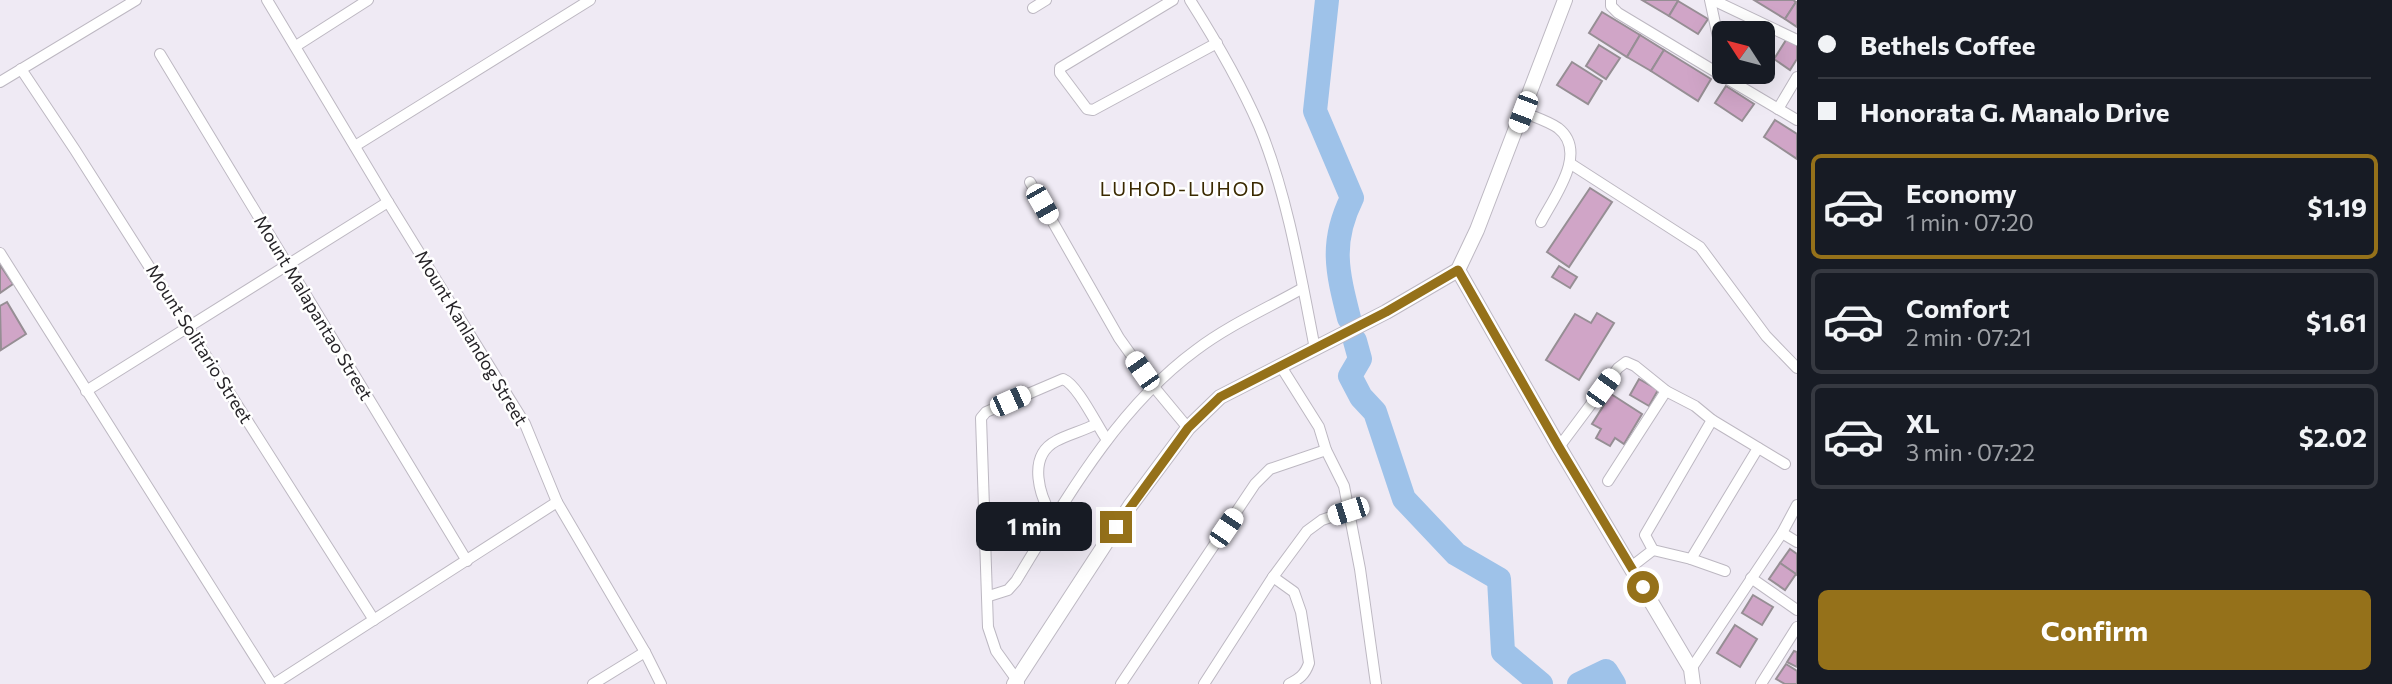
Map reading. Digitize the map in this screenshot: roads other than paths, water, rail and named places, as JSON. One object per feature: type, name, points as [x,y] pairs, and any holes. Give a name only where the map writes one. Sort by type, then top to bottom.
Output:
[{"type":"street","points":[[0,82],[136,0]]},
{"type":"street","name":"Mount Kanlandog Street","points":[[267,0],[525,424],[557,502],[661,684]]},
{"type":"street","points":[[296,46],[368,0]]},
{"type":"street","points":[[355,146],[590,0]]},
{"type":"street","points":[[1033,8],[1046,0]]},
{"type":"street","points":[[1172,0],[1060,68],[1060,73],[1087,109],[1093,110],[1217,43]]},
{"type":"street","points":[[1190,0],[1217,43],[1260,129],[1282,199],[1315,349]]},
{"type":"street","points":[[1107,440],[1069,381],[1063,379],[983,415],[981,422],[988,627],[996,651],[1017,682],[1130,506],[1188,428],[1220,397],[1386,312],[1458,270],[1477,230],[1565,0]]},
{"type":"street","points":[[1611,0],[1611,6],[1618,13],[1712,67]]},
{"type":"street","points":[[1711,0],[1797,40]]},
{"type":"street","points":[[1711,0],[1715,21]]},
{"type":"street","name":"Mount Malapantao Street","points":[[160,54],[467,561]]},
{"type":"street","name":"Mount Solitario Street","points":[[21,69],[374,620]]},
{"type":"street","points":[[1778,109],[1797,77]]},
{"type":"street","points":[[1740,84],[1797,120]]},
{"type":"street","points":[[1523,112],[1557,128],[1569,142],[1571,164],[1541,222]]},
{"type":"street","points":[[1571,164],[1700,247],[1766,336],[1797,368]]},
{"type":"street","points":[[1030,182],[1119,338],[1188,428]]},
{"type":"street","points":[[86,391],[388,202]]},
{"type":"street","points":[[0,253],[273,684],[557,502]]},
{"type":"street","points":[[1458,270],[1692,677]]},
{"type":"street","points":[[989,596],[1007,590],[1016,581],[1107,440],[1154,387],[1196,350],[1303,288]]},
{"type":"street","points":[[1559,447],[1618,368],[1626,362],[1666,391],[1784,464]]},
{"type":"street","points":[[1280,365],[1319,427],[1326,450],[1344,486],[1360,569],[1376,684]]},
{"type":"street","points":[[1608,481],[1666,391]]},
{"type":"street","points":[[1712,420],[1645,535],[1653,550],[1725,571]]},
{"type":"street","points":[[1054,519],[1043,502],[1037,479],[1043,455],[1047,447],[1056,441],[1097,425]]},
{"type":"street","points":[[1691,559],[1758,448]]},
{"type":"street","points":[[1121,684],[1255,484],[1270,469],[1326,450]]},
{"type":"street","points":[[1692,677],[1797,505]]},
{"type":"street","points":[[1204,684],[1273,577],[1314,524],[1348,511]]},
{"type":"street","points":[[1782,533],[1797,542]]},
{"type":"street","points":[[1631,567],[1653,550]]},
{"type":"street","points":[[1273,577],[1294,592],[1309,663],[1301,678],[1289,684]]},
{"type":"street","points":[[1751,578],[1797,610]]},
{"type":"street","points":[[1761,684],[1797,627]]},
{"type":"street","points":[[593,684],[645,652]]},
{"type":"waterway","points":[[1327,0],[1315,111],[1352,198],[1338,243],[1341,286],[1349,318]]},
{"type":"waterway","points":[[1355,341],[1360,359],[1350,376],[1361,397],[1375,412],[1404,499],[1456,554],[1499,579],[1503,652],[1541,684]]},
{"type":"waterway","points":[[1579,684],[1606,671],[1614,684]]},
{"type":"district","name":"LUHOD-LUHOD","points":[[1183,189]]}]
